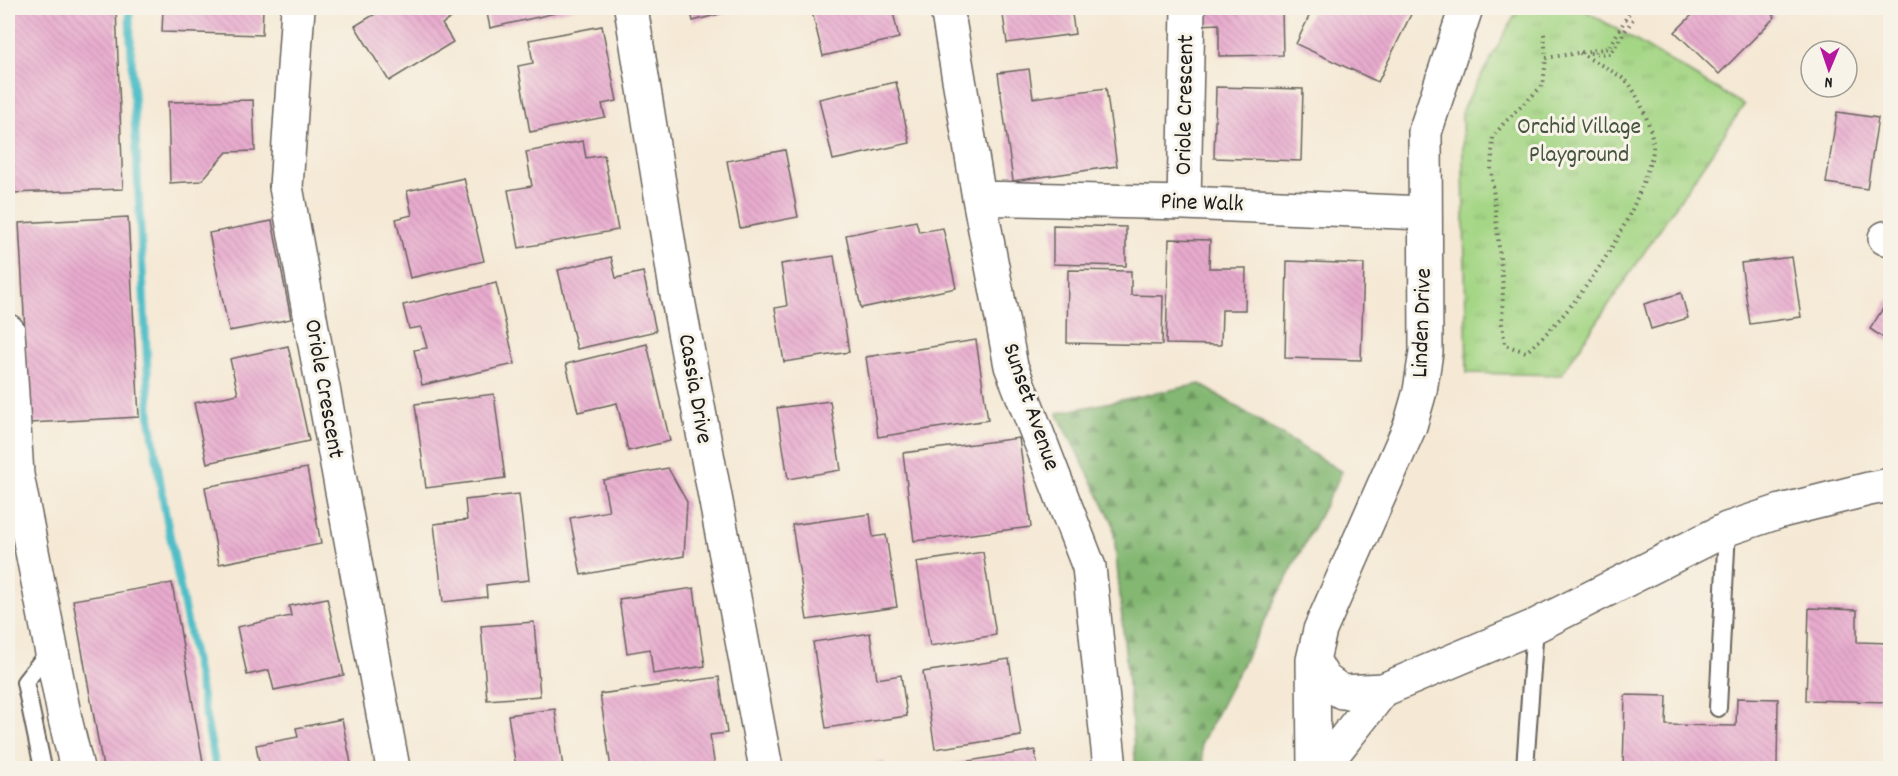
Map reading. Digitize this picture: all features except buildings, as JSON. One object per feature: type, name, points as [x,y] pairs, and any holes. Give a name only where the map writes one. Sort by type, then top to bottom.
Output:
[{"type":"street","name":"Oriole Crescent","points":[[298,8],[286,187],[393,768]]},
{"type":"street","name":"Cassia Drive","points":[[631,8],[676,289],[766,768]]},
{"type":"street","name":"Sunset Avenue","points":[[947,8],[979,198],[1011,366],[1089,567],[1110,768]]},
{"type":"street","name":"Oriole Crescent","points":[[1184,203],[1188,8]]},
{"type":"street","name":"Linden Drive","points":[[1314,768],[1313,660],[1320,630],[1410,426],[1420,391],[1426,352],[1425,132],[1466,8]]},
{"type":"street","name":"Pine Walk","points":[[979,198],[1184,203],[1424,213]]},
{"type":"street","points":[[8,332],[17,475],[14,492],[77,768]]},
{"type":"street","points":[[1313,660],[1324,678],[1342,692],[1383,690],[1535,626],[1727,529],[1781,511],[1890,485]]},
{"type":"street","points":[[1322,768],[1383,690]]},
{"type":"lane","points":[[1718,708],[1727,529]]},
{"type":"lane","points":[[1525,768],[1535,626]]},
{"type":"lane","points":[[43,768],[25,682],[51,648]]},
{"type":"path","points":[[1546,58],[1609,48],[1629,13]]},
{"type":"path","points":[[1580,53],[1610,54],[1635,16]]},
{"type":"path","points":[[1544,34],[1546,58],[1543,85],[1504,123],[1493,137],[1492,147],[1491,168],[1503,288],[1504,345],[1526,352],[1549,333],[1588,282],[1613,244],[1641,188],[1653,149],[1646,115],[1629,82],[1580,53]]},
{"type":"green space","name":"Orchid Village Playground","points":[[1519,8],[1581,8],[1744,105],[1561,375],[1467,373],[1462,110]]},
{"type":"green space","points":[[1200,384],[1342,472],[1201,744],[1204,768],[1136,768],[1113,523],[1057,413]]},
{"type":"waterway","points":[[129,8],[150,418],[165,511],[216,768]]}]
